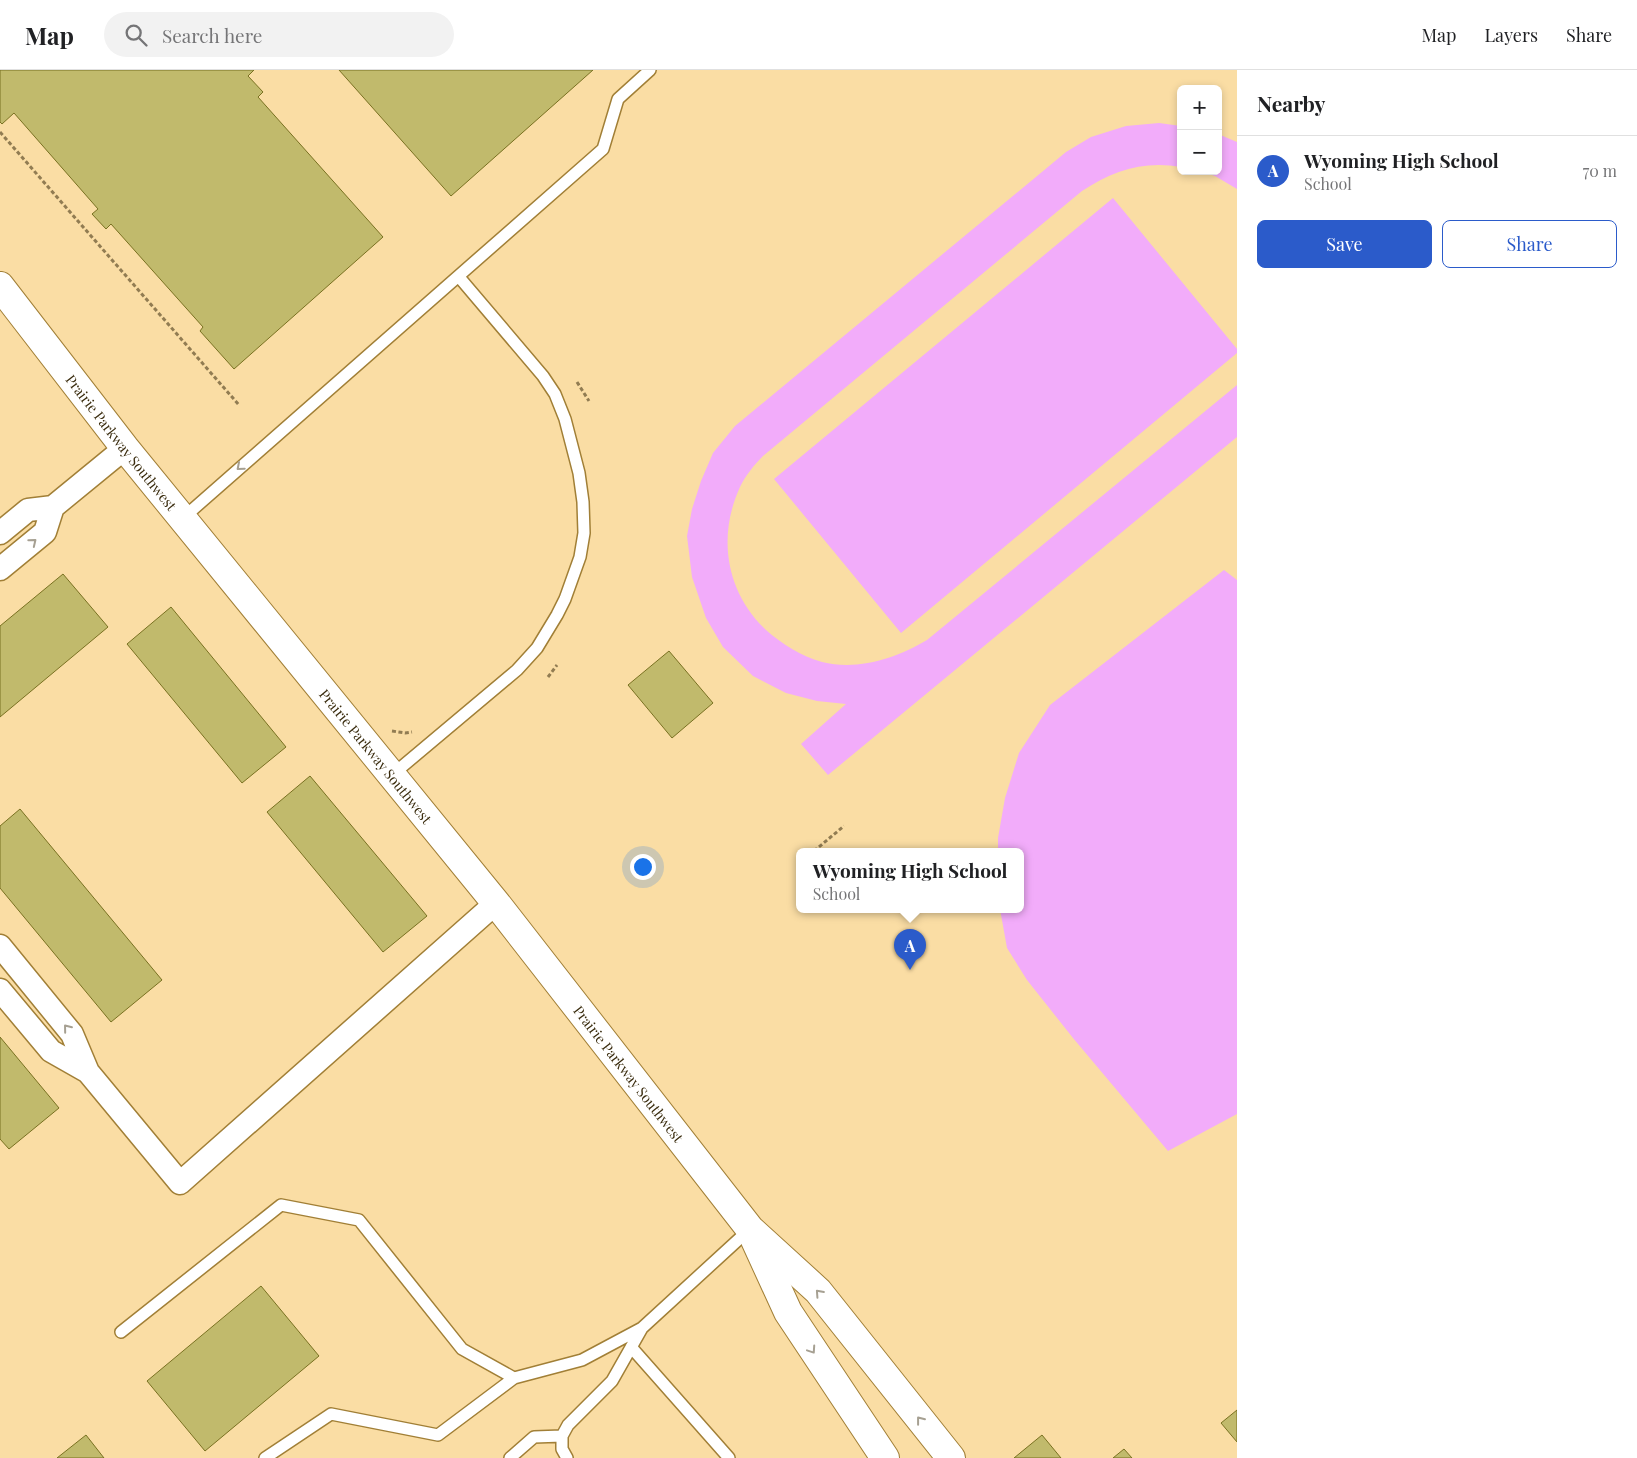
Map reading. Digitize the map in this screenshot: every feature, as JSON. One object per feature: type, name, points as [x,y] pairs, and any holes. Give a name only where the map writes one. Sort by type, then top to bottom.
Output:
[{"type":"street","name":"Prairie Parkway Southwest","points":[[0,286],[125,448],[496,902],[750,1229],[818,1291],[950,1458]]},
{"type":"street","points":[[0,533],[28,510],[53,507],[125,448]]},
{"type":"street","points":[[0,569],[45,532],[53,507]]},
{"type":"street","points":[[0,946],[72,1034],[88,1072],[180,1183],[496,902]]},
{"type":"street","points":[[0,990],[51,1051],[88,1072]]},
{"type":"street","name":"Prairie Parkway Southwest","points":[[750,1229],[788,1312],[885,1458]]},
{"type":"lane","points":[[183,518],[603,149],[618,99],[650,70]]},
{"type":"lane","points":[[392,776],[517,670],[537,648],[557,615],[564,598],[580,556],[584,533],[580,473],[557,399],[543,376],[459,277]]},
{"type":"lane","points":[[121,1332],[281,1205],[359,1220],[462,1349],[514,1378]]},
{"type":"lane","points":[[265,1458],[331,1414],[438,1435],[514,1378],[582,1360],[642,1328],[750,1229]]},
{"type":"lane","points":[[567,1458],[562,1449],[562,1436],[568,1425],[612,1380],[642,1328]]},
{"type":"lane","points":[[631,1347],[729,1458]]},
{"type":"lane","points":[[510,1458],[534,1437],[562,1436]]},
{"type":"path","points":[[0,132],[239,405]]},
{"type":"path","points":[[577,382],[589,401]]},
{"type":"path","points":[[548,677],[558,665]]},
{"type":"path","points":[[390,731],[400,733],[413,731]]},
{"type":"path","points":[[818,848],[844,826]]},
{"type":"shaded area","points":[[1159,123],[1177,125],[1177,166],[1154,165],[1129,169],[1105,178],[1082,191],[763,456],[740,487],[733,506],[728,544],[729,563],[734,581],[752,615],[766,630],[792,649],[822,662],[836,664],[863,664],[877,661],[903,652],[927,640],[1237,385],[1237,437],[828,775],[801,744],[846,704],[817,701],[786,693],[753,676],[723,647],[706,618],[692,577],[687,536],[692,509],[713,453],[735,426],[1066,152],[1091,137],[1126,126]]},
{"type":"shaded area","points":[[1222,136],[1237,142],[1237,189],[1212,175],[1222,175]]},
{"type":"shaded area","points":[[1113,198],[1237,349],[1237,353],[901,633],[774,479]]},
{"type":"shaded area","points":[[1224,570],[1237,580],[1237,1114],[1168,1151],[1027,980],[1007,948],[1001,913],[1024,913],[1024,848],[998,848],[1005,798],[1019,753],[1050,705]]},
{"type":"building","points":[[0,70],[254,70],[248,76],[263,92],[258,97],[383,237],[234,369],[200,331],[203,327],[111,224],[106,229],[92,214],[98,209],[14,113],[2,124],[0,122]]},
{"type":"building","points":[[339,70],[593,70],[451,196]]},
{"type":"building","points":[[63,574],[108,627],[0,717],[0,626]]},
{"type":"building","points":[[171,607],[286,747],[242,783],[127,644]]},
{"type":"building","points":[[669,651],[713,703],[672,738],[628,685]]},
{"type":"building","points":[[310,776],[427,916],[383,952],[267,812]]},
{"type":"building","points":[[20,809],[162,980],[111,1022],[0,888],[0,826]]},
{"type":"building","points":[[0,1037],[59,1108],[9,1149],[0,1139]]},
{"type":"building","points":[[261,1286],[319,1356],[205,1451],[147,1381]]},
{"type":"building","points":[[1237,1410],[1237,1442],[1221,1423]]},
{"type":"building","points":[[86,1435],[104,1458],[57,1458]]},
{"type":"building","points":[[1042,1435],[1061,1458],[1014,1458]]},
{"type":"building","points":[[1124,1449],[1132,1458],[1113,1458]]},
{"type":"place","name":"Wyoming High School","points":[[910,970]]}]
